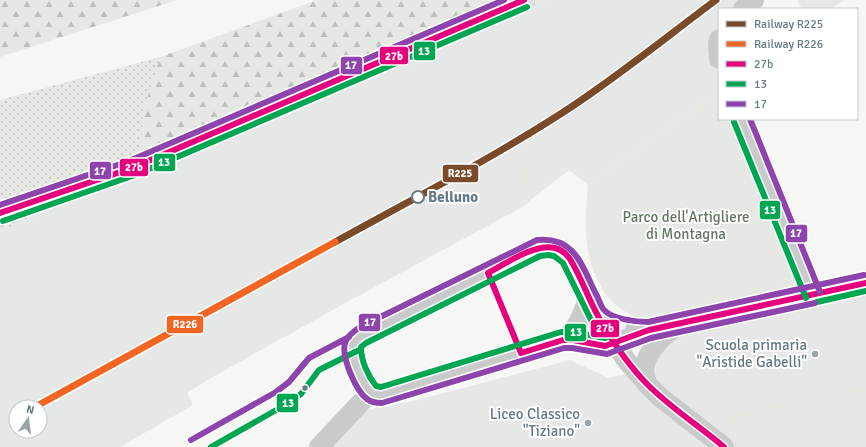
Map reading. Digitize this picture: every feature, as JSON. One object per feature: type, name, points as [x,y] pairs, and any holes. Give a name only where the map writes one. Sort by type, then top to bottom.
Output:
[{"type":"main road","points":[[0,213],[132,168],[524,0]]},
{"type":"street","points":[[745,8],[754,0]]},
{"type":"street","points":[[741,120],[813,295]]},
{"type":"street","points":[[724,447],[660,397],[626,360],[615,343],[598,316],[569,258],[557,249],[548,247],[538,248],[364,334],[357,338],[353,344],[352,352],[355,361],[369,391],[374,394],[381,395],[563,340],[573,340],[605,346],[615,343],[649,330],[866,283]]},
{"type":"street","points":[[563,340],[572,333],[582,318],[588,298]]},
{"type":"street","points":[[598,316],[623,327],[635,330],[649,330]]},
{"type":"street","points":[[647,384],[644,369],[648,355],[662,339],[680,323]]},
{"type":"street","points":[[319,447],[364,399],[369,391]]},
{"type":"shaded area","points":[[547,0],[762,0],[753,8],[718,8],[718,92],[588,185],[569,170],[534,196],[526,205],[211,378],[187,393],[193,405],[120,447],[0,447],[0,231],[141,167]]},
{"type":"shaded area","points":[[797,0],[845,0],[832,8],[801,8]]},
{"type":"shaded area","points":[[866,280],[866,447],[324,447],[349,413],[413,401],[570,360],[608,378],[651,368],[646,323]]},
{"type":"green space","points":[[0,0],[177,0],[0,57]]},
{"type":"green space","points":[[317,0],[547,0],[141,167],[143,112],[160,57]]},
{"type":"green space","points":[[160,57],[143,112],[141,167],[0,231],[0,100]]},
{"type":"green space","name":"Parco dell'Artigliere di Montagna","points":[[718,92],[718,120],[741,120],[814,291],[646,323],[626,312],[612,301],[604,293],[594,272],[590,260],[586,236],[588,185]]},
{"type":"green space","points":[[550,144],[569,170],[532,199],[515,168]]},
{"type":"green space","points":[[866,385],[866,447],[761,447],[724,416]]},
{"type":"rail line","name":"R225","points":[[335,242],[478,163],[562,113],[621,72],[716,0]]},
{"type":"rail line","name":"R226","points":[[48,400],[335,242]]},
{"type":"transit line","name":"17","points":[[0,205],[129,161],[504,0]]},
{"type":"transit line","name":"27b","points":[[0,213],[132,168],[524,0]]},
{"type":"transit line","name":"13","points":[[3,221],[135,175],[527,7]]},
{"type":"transit line","name":"17","points":[[750,120],[820,292]]},
{"type":"transit line","name":"13","points":[[734,122],[806,298]]},
{"type":"transit line","name":"17","points":[[815,303],[651,338],[607,354],[564,348],[382,403],[369,400],[358,389],[347,365],[344,349],[347,338],[360,327],[537,240],[550,240],[561,243],[569,248],[582,264],[604,310],[618,318],[637,321],[648,322],[864,275]]},
{"type":"transit line","name":"27b","points":[[488,273],[529,251],[547,247],[562,251],[569,257],[594,309],[609,335],[634,369],[648,385],[666,401],[724,447]]},
{"type":"transit line","name":"13","points":[[548,255],[554,256],[563,263],[592,322],[617,334],[605,338],[574,332],[561,332],[381,387],[376,386],[370,378],[362,358],[361,347],[366,343],[540,256],[548,255]]},
{"type":"transit line","name":"27b","points":[[488,273],[521,353]]},
{"type":"transit line","name":"27b","points":[[521,353],[563,340],[573,340],[605,346],[649,330],[866,283]]},
{"type":"transit line","name":"13","points":[[817,302],[866,291]]},
{"type":"transit line","name":"17","points":[[191,440],[276,392],[289,382],[309,358],[349,337]]},
{"type":"transit line","name":"13","points":[[211,447],[285,405],[301,394],[319,370],[357,351]]},
{"type":"place","name":"Belluno","points":[[418,197]]},
{"type":"place","name":"Scuola primaria \"Aristide Gabelli\"","points":[[815,354]]},
{"type":"place","name":"Liceo Classico \"Tiziano\"","points":[[588,423]]}]
